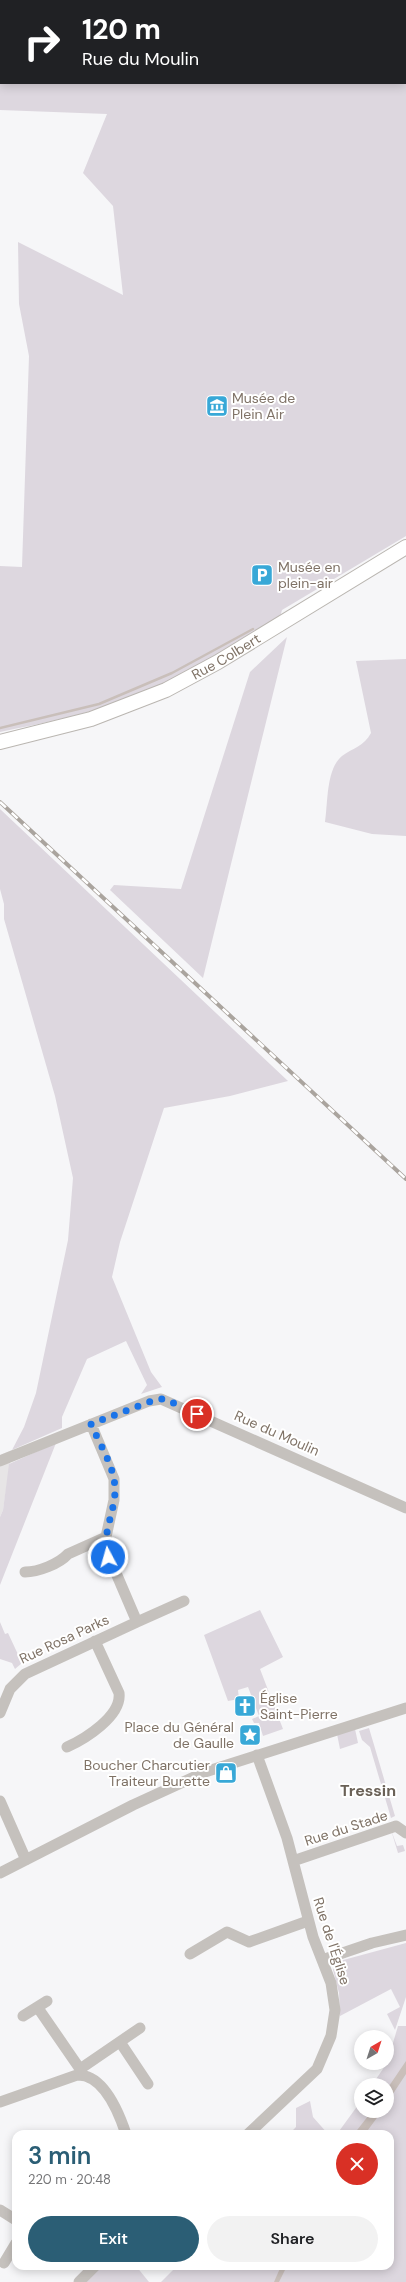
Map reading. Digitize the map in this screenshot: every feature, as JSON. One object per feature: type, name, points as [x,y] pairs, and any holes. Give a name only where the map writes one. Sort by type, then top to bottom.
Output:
[{"type":"main road","name":"Rue Colbert","points":[[0,742],[92,719],[166,690],[225,658],[406,547]]},
{"type":"main road","name":"Rue Colbert","points":[[0,738],[31,735]]},
{"type":"street","name":"Rue du Moulin","points":[[0,1461],[149,1401],[165,1399],[406,1508]]},
{"type":"street","points":[[91,1424],[114,1479],[114,1500],[106,1537],[108,1557],[137,1622]]},
{"type":"street","points":[[25,1572],[34,1572],[64,1559],[68,1554],[106,1537]]},
{"type":"street","name":"Rue Rosa Parks","points":[[0,1713],[10,1689],[20,1676],[184,1601]]},
{"type":"street","points":[[67,1747],[94,1732],[119,1701],[119,1693],[95,1641]]},
{"type":"street","points":[[0,1873],[174,1785],[219,1766],[406,1709]]},
{"type":"street","name":"Rue de l'Église","points":[[252,1756],[293,1861],[308,1921],[330,1983],[335,2010],[333,2030],[325,2053],[317,2069],[252,2130]]},
{"type":"street","points":[[0,1801],[26,1860]]},
{"type":"street","name":"Rue du Stade","points":[[293,1861],[396,1826],[406,1833]]},
{"type":"street","points":[[190,1954],[227,1932],[249,1942],[308,1921]]},
{"type":"street","points":[[322,1960],[372,1943],[406,1936]]},
{"type":"street","points":[[23,2016],[47,2001]]},
{"type":"street","points":[[38,2008],[81,2072],[99,2084],[117,2112],[124,2130]]},
{"type":"street","points":[[0,2102],[81,2072],[140,2028]]},
{"type":"street","points":[[120,2042],[148,2084]]},
{"type":"street","points":[[0,2210],[12,2218]]},
{"type":"street","points":[[4,2263],[12,2250]]},
{"type":"street","points":[[79,2282],[91,2270]]},
{"type":"shaded area","points":[[0,84],[406,84],[406,536],[282,610],[280,617],[207,661],[169,681],[130,698],[98,709],[49,722],[0,732],[0,566],[22,567],[29,356],[19,304],[18,242],[123,295],[113,206],[83,173],[107,114],[0,110]]},
{"type":"shaded area","points":[[287,637],[203,978],[110,890],[114,885],[181,889],[250,672]]},
{"type":"shaded area","points":[[406,659],[406,836],[372,834],[325,822],[327,796],[333,769],[342,756],[362,744],[371,733],[356,661]]},
{"type":"shaded area","points":[[0,809],[288,1081],[230,1096],[164,1108],[120,1242],[112,1277],[151,1372],[162,1387],[141,1394],[147,1385],[126,1341],[87,1359],[62,1417],[62,1428],[12,1450],[24,1427],[36,1393],[68,1240],[73,1178],[55,1096],[4,919],[4,904],[0,889]]},
{"type":"shaded area","points":[[56,1443],[0,1585],[0,1517],[3,1510],[9,1464]]},
{"type":"shaded area","points":[[12,1450],[3,1510],[0,1517],[0,1455]]},
{"type":"shaded area","points":[[260,1610],[283,1657],[260,1669],[283,1729],[263,1736],[259,1723],[254,1723],[252,1719],[259,1716],[248,1687],[238,1690],[239,1699],[228,1701],[204,1635]]},
{"type":"shaded area","points":[[0,1622],[5,1634],[8,1633],[22,1663],[15,1669],[12,1663],[0,1659]]},
{"type":"shaded area","points":[[369,1728],[395,1816],[391,1818],[370,1747],[362,1740],[359,1731]]},
{"type":"shaded area","points":[[355,1729],[358,1743],[340,1749],[337,1734]]},
{"type":"shaded area","points":[[391,1830],[397,1846],[403,1845],[405,1851],[398,1853]]},
{"type":"shaded area","points":[[406,1943],[406,1997],[395,2030],[387,2014],[400,2007],[391,1989],[340,2016],[339,1993],[333,1970],[336,1962]]},
{"type":"shaded area","points":[[398,2026],[406,2026],[406,2282],[161,2282],[173,2270],[394,2270],[394,2130],[340,2130],[354,2111],[354,2118],[394,2118],[394,2078],[377,2078],[382,2070],[394,2070],[394,2039]]},
{"type":"shaded area","points":[[406,2061],[406,2074],[394,2092],[394,2079]]},
{"type":"shaded area","points":[[310,2101],[313,2117],[324,2130],[293,2130],[296,2127],[296,2108]]},
{"type":"shaded area","points":[[367,2118],[377,2118],[368,2130],[357,2130]]},
{"type":"shaded area","points":[[97,2270],[139,2270],[149,2282],[85,2282]]},
{"type":"shaded area","points":[[279,2270],[285,2270],[279,2282],[274,2282]]},
{"type":"waterway","points":[[0,728],[99,704],[172,673],[253,629]]},
{"type":"railway","points":[[0,802],[406,1179]]},
{"type":"place","name":"Musée de Plein Air","points":[[217,406]]},
{"type":"place","name":"Musée en plein-air","points":[[262,575]]},
{"type":"place","name":"Église Saint-Pierre","points":[[245,1706]]},
{"type":"place","name":"Place du Général de Gaulle","points":[[250,1735]]},
{"type":"place","name":"Boucher Charcutier Traiteur Burette","points":[[226,1773]]},
{"type":"district","name":"Tressin","points":[[368,1790]]},
{"type":"route","points":[[108,1557],[106,1537],[114,1500],[114,1479],[91,1424],[157,1399],[165,1399],[197,1414]]}]
